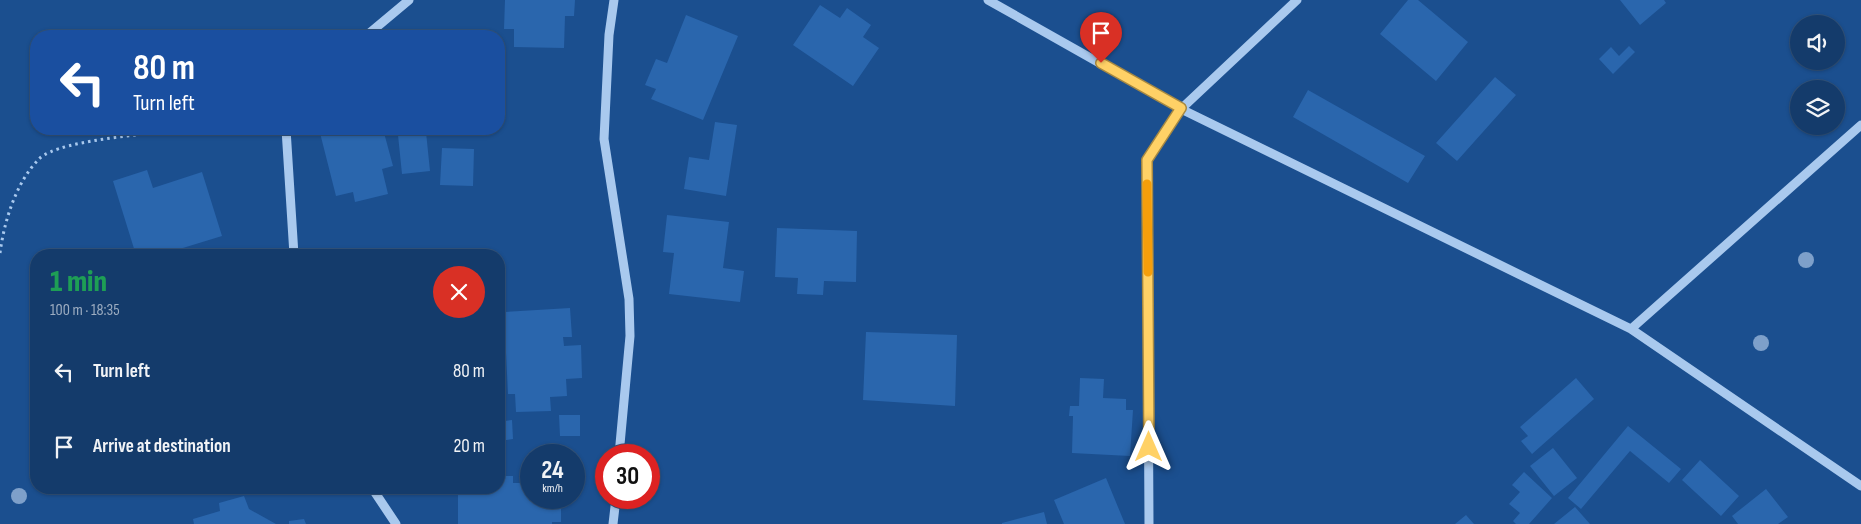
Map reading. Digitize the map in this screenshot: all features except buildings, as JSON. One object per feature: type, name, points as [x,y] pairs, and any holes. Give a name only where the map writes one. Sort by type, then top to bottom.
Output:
[{"type":"street","points":[[373,30],[409,0]]},
{"type":"street","points":[[614,0],[608,35],[604,139],[629,299],[630,336],[620,444]]},
{"type":"street","points":[[988,0],[1181,108],[1631,329],[1861,486]]},
{"type":"street","points":[[1149,524],[1147,160],[1181,108],[1297,0]]},
{"type":"street","points":[[1631,329],[1861,125]]},
{"type":"street","points":[[286,135],[294,249]]},
{"type":"street","points":[[376,494],[396,524]]},
{"type":"street","points":[[613,524],[615,509]]},
{"type":"path","points":[[0,254],[2,235],[20,186],[40,157],[77,142],[145,135]]},
{"type":"slow traffic","points":[[1147,184],[1148,272]]},
{"type":"route","points":[[1101,63],[1181,108],[1147,160],[1149,447]]}]
